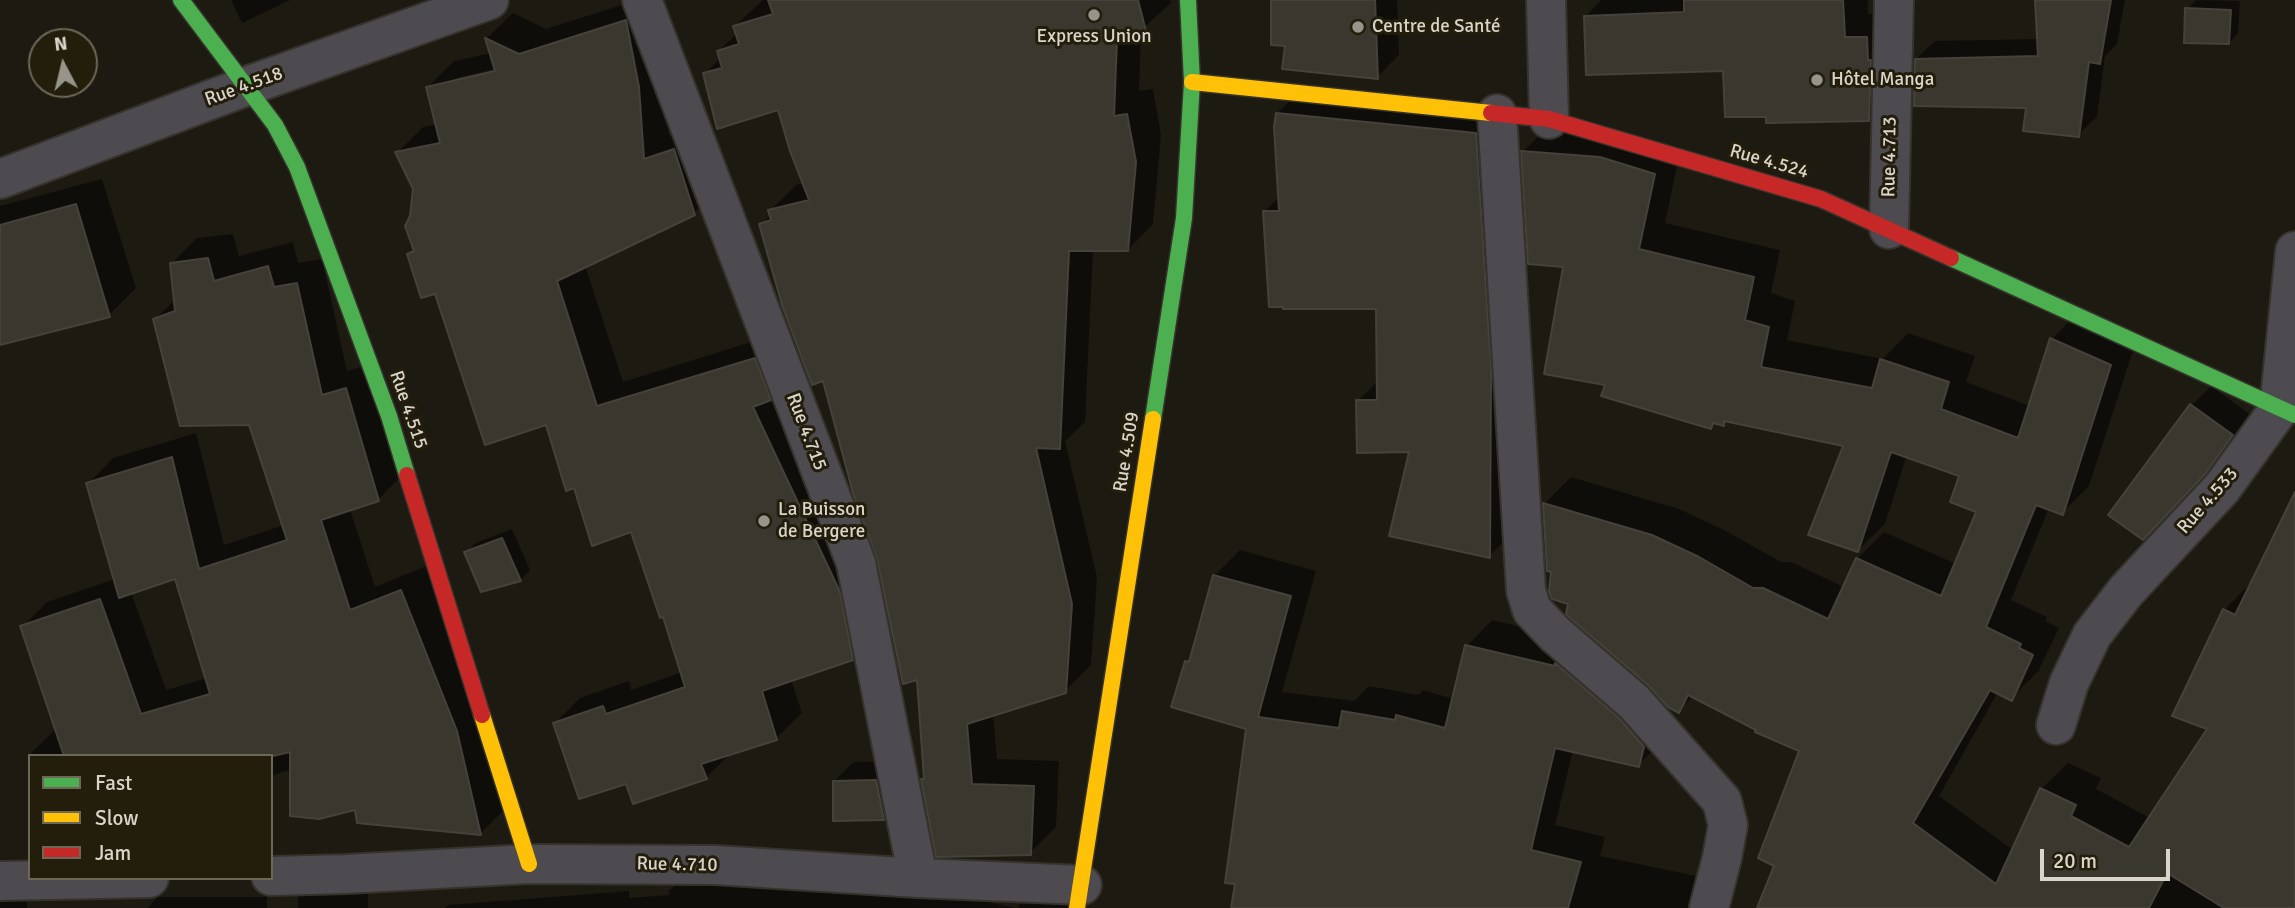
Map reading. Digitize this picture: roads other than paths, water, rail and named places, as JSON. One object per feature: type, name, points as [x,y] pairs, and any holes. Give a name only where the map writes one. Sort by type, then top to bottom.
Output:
[{"type":"street","name":"Rue 4.515","points":[[181,0],[275,125],[297,167],[389,416],[529,864]]},
{"type":"street","name":"Rue 4.518","points":[[0,179],[247,86],[489,0]]},
{"type":"street","name":"Rue 4.715","points":[[642,0],[856,563],[918,878]]},
{"type":"street","name":"Rue 4.509","points":[[1080,897],[1184,218],[1192,82],[1188,0]]},
{"type":"street","points":[[1546,0],[1549,119]]},
{"type":"street","name":"Rue 4.713","points":[[1889,229],[1894,0]]},
{"type":"street","name":"Rue 4.524","points":[[1192,82],[1549,119],[1821,199],[2287,412]]},
{"type":"street","points":[[1497,114],[1526,591],[1532,611],[1634,702],[1722,801],[1728,825],[1709,908]]},
{"type":"street","points":[[2287,412],[2295,251]]},
{"type":"street","name":"Rue 4.533","points":[[2056,725],[2069,683],[2092,635],[2126,591],[2222,488],[2287,412]]},
{"type":"street","name":"Rue 4.710","points":[[273,876],[529,864],[715,865],[918,878],[1080,897]]},
{"type":"street","points":[[0,881],[50,880]]},
{"type":"place","name":"Express Union","points":[[1094,15]]},
{"type":"place","name":"Centre de Santé","points":[[1358,27]]},
{"type":"place","name":"Hôtel Manga","points":[[1817,80]]},
{"type":"place","name":"La Buisson de Bergere","points":[[764,521]]}]
